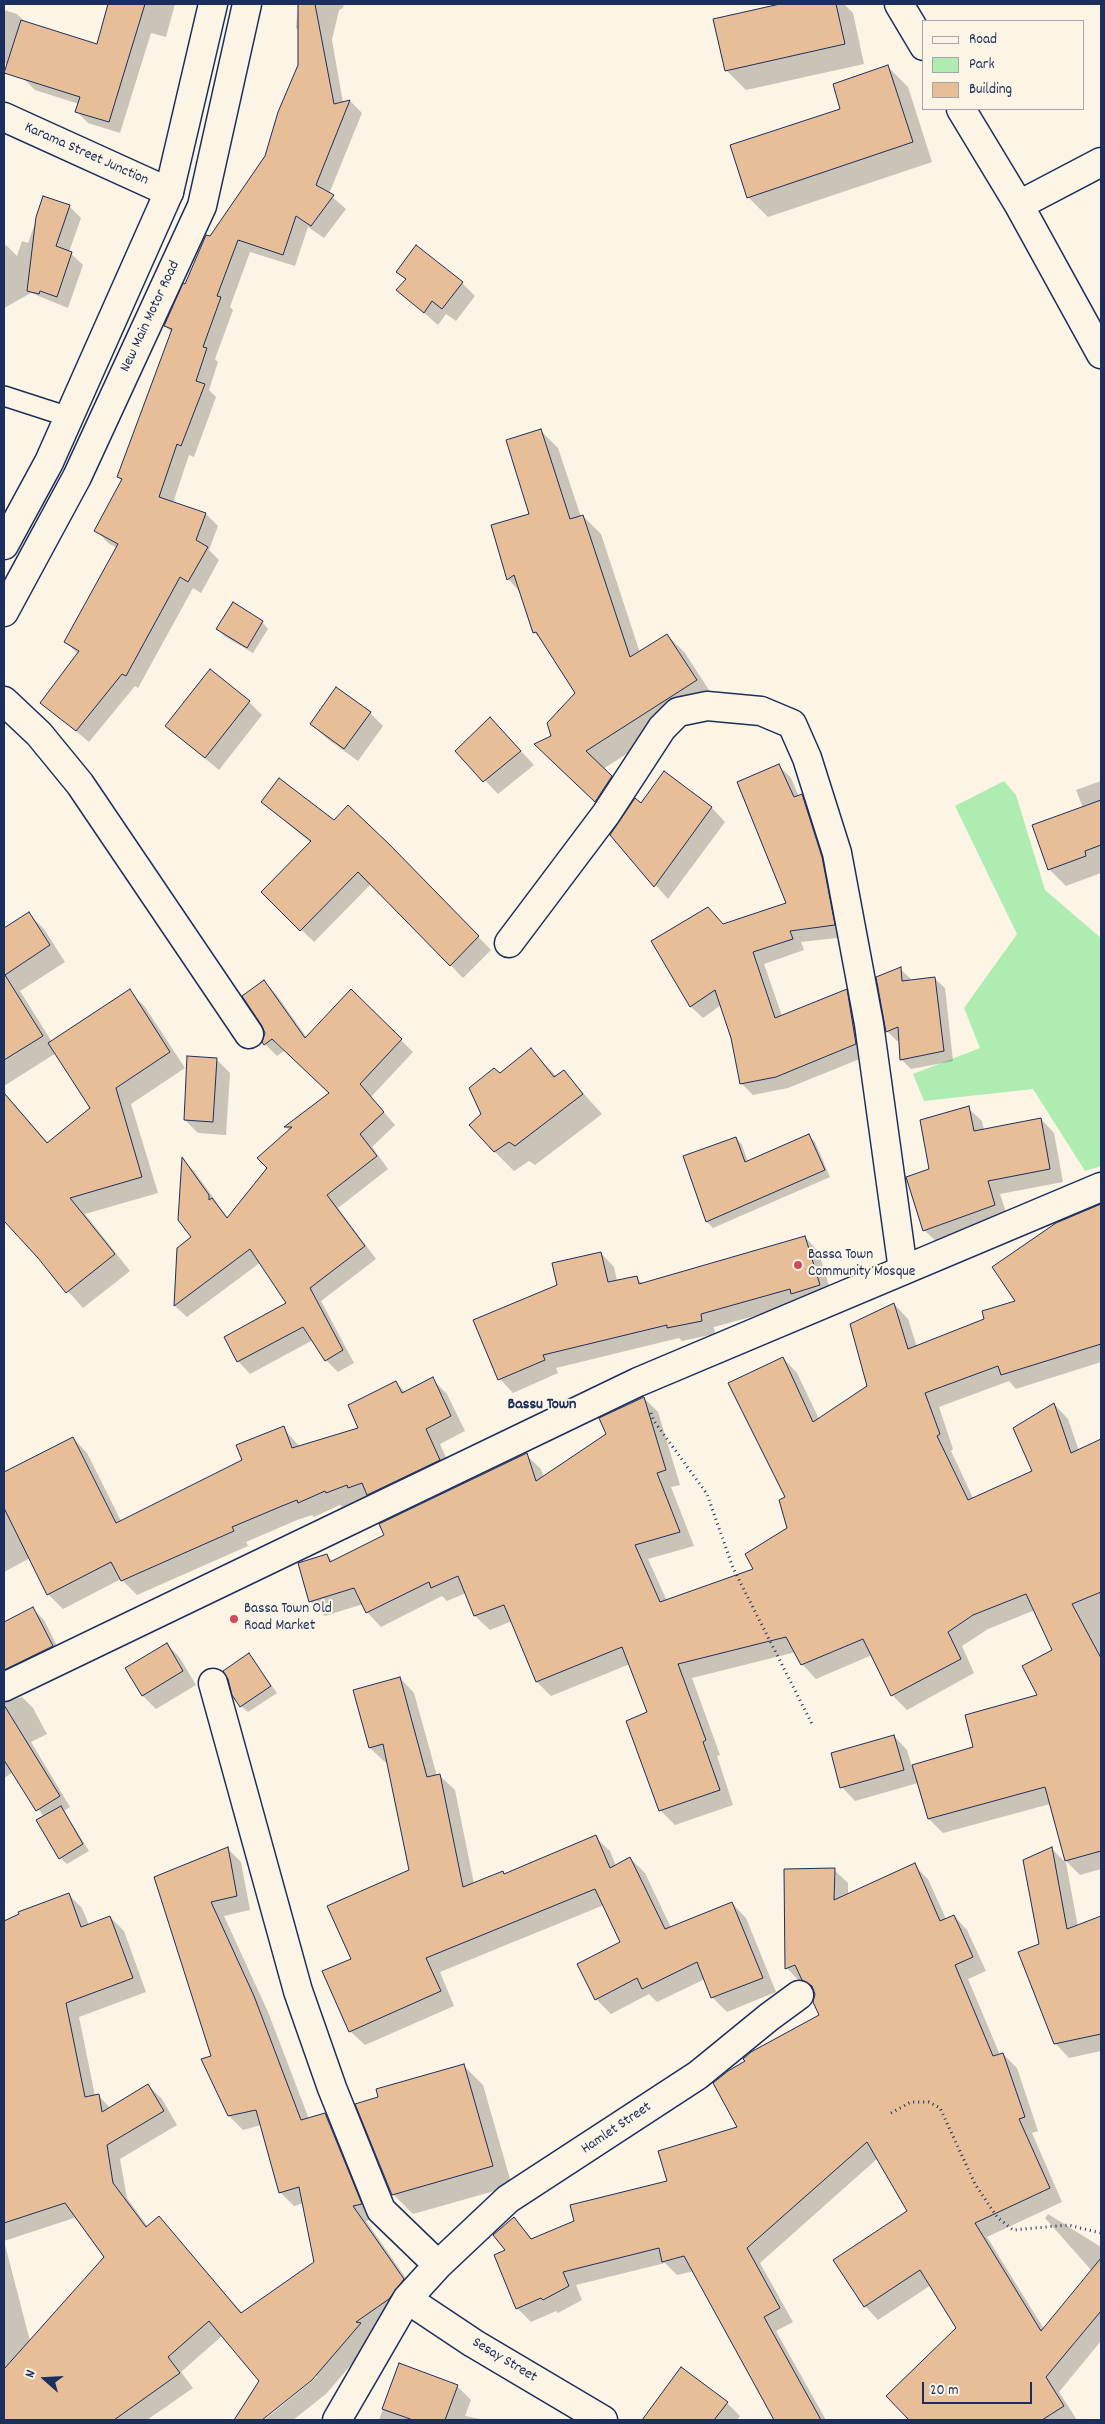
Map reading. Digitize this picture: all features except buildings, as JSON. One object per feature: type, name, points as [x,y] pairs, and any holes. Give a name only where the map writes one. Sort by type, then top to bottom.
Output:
[{"type":"main road","points":[[4,545],[49,462],[169,192],[213,4]]},
{"type":"main road","name":"New Main Motor Road","points":[[4,612],[77,477],[202,206],[247,4]]},
{"type":"main road","points":[[899,4],[922,43]]},
{"type":"main road","points":[[962,110],[1019,205],[1101,354]]},
{"type":"main road","name":"Karama Street Junction","points":[[4,117],[169,192]]},
{"type":"main road","points":[[1019,205],[1101,162]]},
{"type":"main road","points":[[4,701],[38,734],[80,784],[249,1034]]},
{"type":"main road","points":[[508,943],[606,814],[662,728],[678,712],[707,706],[761,712],[792,724],[807,758],[837,853],[869,1024],[903,1270]]},
{"type":"main road","points":[[4,1687],[638,1382],[1101,1187]]},
{"type":"main road","points":[[213,1683],[298,1991],[332,2088],[381,2210],[438,2265]]},
{"type":"main road","name":"Hamlet Street","points":[[337,2420],[406,2299],[438,2265],[508,2199],[698,2075],[769,2016],[799,1995]]},
{"type":"main road","name":"Sesay Street","points":[[406,2299],[473,2342],[603,2420]]},
{"type":"lane","points":[[4,396],[70,417]]},
{"type":"path","points":[[638,1382],[654,1421],[707,1494],[733,1568],[813,1726]]},
{"type":"path","points":[[891,2113],[911,2102],[929,2102],[940,2108],[975,2184],[997,2217],[1013,2230],[1068,2225],[1101,2233]]},
{"type":"green space","points":[[1004,781],[1016,795],[1045,890],[1101,938],[1101,1166],[1085,1171],[1033,1089],[924,1101],[913,1074],[980,1048],[964,1008],[1017,934],[955,806]]},
{"type":"place","name":"Bassa Town Community Mosque","points":[[798,1265]]},
{"type":"place","name":"Bassa Town Old Road Market","points":[[234,1619]]},
{"type":"district","name":"Bassu Town","points":[[542,1406]]}]
